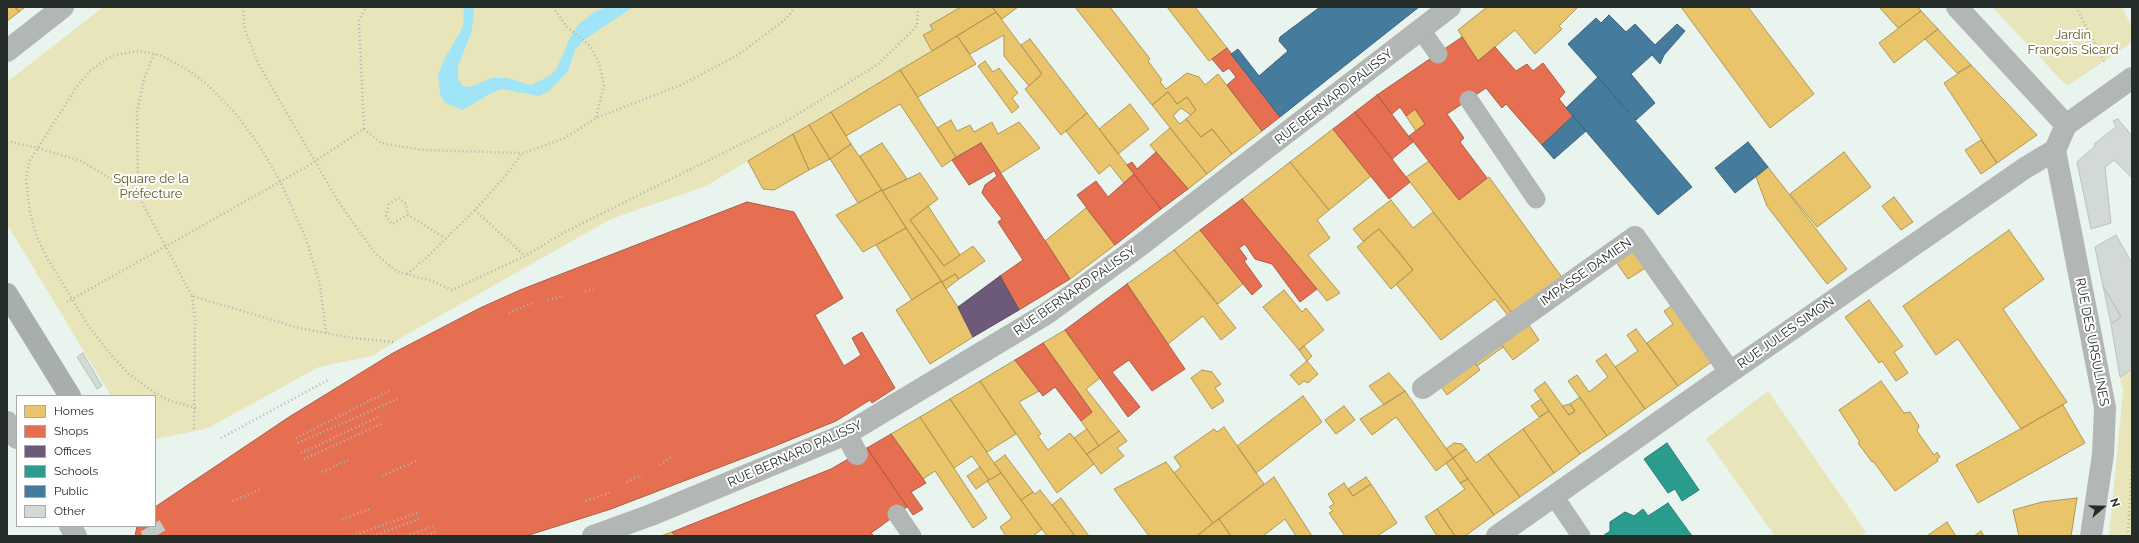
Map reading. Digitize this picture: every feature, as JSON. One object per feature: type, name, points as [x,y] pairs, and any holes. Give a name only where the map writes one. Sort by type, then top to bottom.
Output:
[{"type":"main road","points":[[7,294],[69,395]]},
{"type":"street","points":[[7,51],[63,7]]},
{"type":"street","name":"RUE BERNARD PALISSY","points":[[593,536],[651,515],[846,434],[1046,314],[1138,247],[1450,7]]},
{"type":"street","points":[[1957,7],[2066,125]]},
{"type":"street","points":[[2055,150],[2066,125],[2132,78]]},
{"type":"street","name":"RUE JULES SIMON","points":[[1497,536],[1730,372],[2019,173],[2055,150]]},
{"type":"street","name":"RUE DES URSULINES","points":[[2055,150],[2105,408],[2103,454],[2091,536]]},
{"type":"street","name":"IMPASSE DAMIEN","points":[[1423,388],[1635,237],[1730,372]]},
{"type":"street","points":[[7,422],[16,436]]},
{"type":"street","points":[[846,434],[857,454]]},
{"type":"street","points":[[71,527],[76,536]]},
{"type":"lane","points":[[1421,30],[1438,54]]},
{"type":"lane","points":[[1469,100],[1536,199]]},
{"type":"lane","points":[[1554,496],[1581,536]]},
{"type":"lane","points":[[897,514],[912,536]]},
{"type":"path","points":[[243,7],[245,30],[260,65],[314,162],[338,201],[375,253],[396,271],[432,281],[452,290],[525,256],[565,232],[785,122],[877,65],[917,26],[918,7]]},
{"type":"path","points":[[366,7],[359,21],[364,129],[382,143],[423,150],[523,153],[565,138],[596,118],[683,84],[738,55],[786,19],[795,7]]},
{"type":"path","points":[[553,7],[566,27],[590,46],[599,63],[604,85],[596,118]]},
{"type":"path","points":[[2076,7],[2107,67]]},
{"type":"path","points":[[196,408],[168,400],[149,389],[129,374],[112,356],[89,327],[46,256],[37,237],[30,214],[26,179],[29,162],[76,88],[90,71],[115,55],[139,51],[160,55],[185,68],[207,84],[236,114],[259,145],[280,181],[305,236],[314,263],[324,308],[326,333]]},
{"type":"path","points":[[154,54],[144,79],[137,112],[138,195],[192,296],[195,320],[196,408],[194,431]]},
{"type":"path","points":[[67,302],[314,162],[364,129]]},
{"type":"path","points":[[7,141],[38,148],[81,161],[138,195]]},
{"type":"path","points":[[406,274],[475,210],[507,174],[523,153]]},
{"type":"path","points":[[408,215],[392,224],[386,216],[389,204],[398,198],[406,204],[408,215],[445,238]]},
{"type":"path","points":[[475,210],[525,256]]},
{"type":"path","points":[[585,291],[597,289]]},
{"type":"path","points":[[192,296],[298,328],[394,342]]},
{"type":"path","points":[[548,300],[564,296]]},
{"type":"path","points":[[509,313],[532,303]]},
{"type":"path","points":[[221,438],[328,380]]},
{"type":"path","points":[[296,438],[392,390]]},
{"type":"path","points":[[298,443],[398,399]]},
{"type":"path","points":[[308,450],[378,417]]},
{"type":"path","points":[[301,453],[363,424]]},
{"type":"path","points":[[311,456],[381,424]]},
{"type":"path","points":[[304,459],[366,431]]},
{"type":"path","points":[[660,465],[670,457]]},
{"type":"path","points":[[322,472],[348,460]]},
{"type":"path","points":[[382,476],[418,460]]},
{"type":"path","points":[[2128,536],[2132,463]]},
{"type":"path","points":[[628,482],[642,475]]},
{"type":"path","points":[[233,501],[261,489]]},
{"type":"path","points":[[586,501],[612,492]]},
{"type":"path","points":[[342,519],[370,508]]},
{"type":"path","points":[[352,536],[420,512]]},
{"type":"path","points":[[2129,515],[2132,520]]},
{"type":"path","points":[[352,536],[403,518]]},
{"type":"path","points":[[373,536],[422,518]]},
{"type":"path","points":[[373,536],[406,524]]},
{"type":"path","points":[[406,536],[434,526]]},
{"type":"path","points":[[423,536],[435,532]]},
{"type":"green space","name":"Square de la Préfecture","points":[[103,7],[961,7],[930,25],[933,30],[923,35],[932,51],[706,186],[611,219],[406,335],[372,356],[319,367],[206,429],[156,439],[156,395],[110,395],[7,224],[7,82]]},
{"type":"green space","name":"Jardin François Sicard","points":[[1992,7],[2122,7],[2132,27],[2132,42],[2069,85],[2064,83]]},
{"type":"green space","points":[[2132,369],[2132,536],[2109,536],[2123,392],[2120,377]]},
{"type":"green space","points":[[1768,391],[1866,532],[1860,536],[1775,536],[1706,439]]},
{"type":"water","points":[[464,7],[474,7],[473,23],[471,33],[458,66],[458,78],[462,86],[470,87],[492,78],[507,78],[531,85],[548,77],[556,70],[569,40],[578,25],[596,11],[607,7],[633,7],[585,39],[575,50],[568,71],[549,91],[539,96],[502,89],[491,93],[463,110],[445,103],[440,94],[438,75],[444,60],[463,27]]},
{"type":"building: Homes","points":[[7,7],[15,7],[19,12],[7,21]]},
{"type":"building: Homes","points":[[15,7],[25,7],[19,12]]},
{"type":"building: Homes","points":[[961,7],[992,7],[996,12],[932,51],[923,35],[933,30],[930,25]]},
{"type":"building: Homes","points":[[992,7],[1018,7],[1002,19]]},
{"type":"building: Homes","points":[[1075,7],[1110,7],[1150,59],[1148,61],[1162,80],[1160,82],[1166,89],[1187,73],[1199,77],[1205,85],[1218,74],[1262,131],[1232,154],[1212,129],[1201,137],[1186,119],[1196,110],[1187,97],[1177,104],[1168,92],[1152,105]]},
{"type":"building: Homes","points":[[1167,7],[1195,7],[1227,48],[1209,61]]},
{"type":"building: Homes","points":[[1487,7],[1578,7],[1559,26],[1562,29],[1535,54],[1515,30],[1478,61],[1458,30]]},
{"type":"building: Homes","points":[[1681,7],[1748,7],[1814,94],[1770,128]]},
{"type":"building: Homes","points":[[1879,7],[1918,7],[1921,11],[1898,28]]},
{"type":"building: Homes","points":[[1921,11],[1938,29],[1894,63],[1879,43]]},
{"type":"building: Homes","points":[[996,12],[1042,74],[1029,86],[1004,56],[1004,35],[970,54],[957,36]]},
{"type":"building: Homes","points":[[1938,29],[1971,65],[1957,73],[1925,39]]},
{"type":"building: Homes","points":[[957,36],[976,64],[918,97],[900,70]]},
{"type":"building: Homes","points":[[1030,39],[1087,113],[1061,135],[1025,89],[1042,74],[1021,45]]},
{"type":"building: Homes","points":[[985,61],[993,72],[999,68],[1018,93],[1012,98],[1019,107],[1012,113],[978,66]]},
{"type":"building: Homes","points":[[1971,65],[2037,135],[1997,163],[1944,83]]},
{"type":"building: Homes","points":[[900,70],[956,157],[942,167],[900,104],[846,136],[831,112]]},
{"type":"building: Homes","points":[[1168,92],[1177,104],[1187,97],[1196,110],[1191,115],[1181,108],[1173,116],[1180,124],[1186,119],[1201,137],[1212,129],[1232,154],[1207,174],[1152,105]]},
{"type":"building: Homes","points":[[1130,104],[1149,129],[1118,154],[1099,129]]},
{"type":"building: Homes","points":[[1415,109],[1425,124],[1416,131],[1406,116]]},
{"type":"building: Homes","points":[[831,112],[851,144],[830,159],[809,125]]},
{"type":"building: Homes","points":[[1087,113],[1134,174],[1124,183],[1110,165],[1099,174],[1066,131]]},
{"type":"building: Homes","points":[[951,120],[957,131],[970,125],[974,132],[992,122],[998,134],[1019,122],[1040,148],[1001,173],[981,143],[956,157],[937,128]]},
{"type":"building: Homes","points":[[809,125],[830,159],[809,170],[793,134]]},
{"type":"building: Homes","points":[[1170,128],[1207,174],[1188,189],[1150,145]]},
{"type":"building: Homes","points":[[1333,129],[1371,176],[1329,210],[1290,162]]},
{"type":"building: Homes","points":[[793,134],[809,170],[774,190],[763,189],[748,161]]},
{"type":"building: Homes","points":[[1981,140],[1997,163],[1981,174],[1965,150]]},
{"type":"building: Homes","points":[[882,143],[907,179],[882,191],[860,156]]},
{"type":"building: Homes","points":[[851,144],[882,190],[858,203],[830,159]]},
{"type":"building: Homes","points":[[1844,152],[1871,187],[1817,227],[1790,194]]},
{"type":"building: Homes","points":[[1429,161],[1459,200],[1489,177],[1566,283],[1516,318],[1406,177]]},
{"type":"building: Homes","points":[[1290,162],[1329,210],[1317,220],[1330,238],[1308,255],[1340,293],[1327,301],[1242,199]]},
{"type":"building: Homes","points":[[1768,167],[1847,269],[1827,284],[1767,206],[1756,177]]},
{"type":"building: Homes","points":[[920,173],[938,199],[910,220],[944,266],[973,246],[985,261],[959,279],[955,274],[942,282],[882,191]]},
{"type":"building: Homes","points":[[882,190],[906,228],[863,252],[836,215]]},
{"type":"building: Homes","points":[[1894,197],[1913,222],[1901,230],[1882,206]]},
{"type":"building: Homes","points":[[1391,200],[1413,228],[1433,212],[1516,318],[1512,321],[1495,299],[1441,340],[1396,284],[1413,270],[1400,253],[1379,229],[1363,241],[1353,229]]},
{"type":"building: Homes","points":[[928,206],[960,255],[944,266],[910,220]]},
{"type":"building: Homes","points":[[1086,208],[1115,245],[1070,279],[1045,241]]},
{"type":"building: Homes","points":[[906,228],[941,281],[912,300],[876,245]]},
{"type":"building: Homes","points":[[1379,229],[1413,270],[1391,289],[1357,247]]},
{"type":"building: Homes","points":[[1200,230],[1244,283],[1218,304],[1174,250]]},
{"type":"building: Homes","points":[[2009,230],[2044,279],[2003,309],[2067,402],[2021,429],[1958,339],[1936,355],[1903,306]]},
{"type":"building: Homes","points":[[1630,243],[1647,267],[1628,279],[1612,256]]},
{"type":"building: Homes","points":[[1174,250],[1236,328],[1221,340],[1203,316],[1168,344],[1127,284]]},
{"type":"building: Homes","points":[[955,274],[959,279],[946,289],[942,282]]},
{"type":"building: Homes","points":[[941,281],[958,307],[973,337],[930,364],[896,310]]},
{"type":"building: Homes","points":[[1284,290],[1302,312],[1306,308],[1324,330],[1299,350],[1263,307]]},
{"type":"building: Homes","points":[[1869,300],[1903,346],[1894,352],[1908,373],[1896,381],[1882,361],[1879,363],[1845,317]]},
{"type":"building: Homes","points":[[1673,305],[1713,361],[1678,386],[1647,343],[1673,324],[1664,311]]},
{"type":"building: Homes","points":[[1525,319],[1539,340],[1513,360],[1497,339]]},
{"type":"building: Homes","points":[[1636,329],[1678,386],[1645,409],[1615,367],[1638,351],[1627,335]]},
{"type":"building: Homes","points":[[1065,330],[1100,378],[1086,389],[1119,431],[1099,446],[1081,421],[1092,412],[1043,343]]},
{"type":"building: Homes","points":[[1497,339],[1503,347],[1477,366],[1471,358]]},
{"type":"building: Homes","points":[[1304,346],[1312,356],[1307,361],[1299,350]]},
{"type":"building: Homes","points":[[1606,354],[1645,409],[1607,436],[1568,381],[1577,375],[1589,392],[1608,377],[1596,361]]},
{"type":"building: Homes","points":[[1471,358],[1480,370],[1447,395],[1438,382]]},
{"type":"building: Homes","points":[[1015,360],[1039,391],[1019,402],[1041,434],[1038,436],[1048,450],[1070,433],[1094,464],[1057,493],[980,381]]},
{"type":"building: Homes","points":[[1307,361],[1318,374],[1308,383],[1304,381],[1299,385],[1290,375]]},
{"type":"building: Homes","points":[[1202,370],[1212,372],[1221,384],[1215,388],[1224,401],[1212,409],[1191,378]]},
{"type":"building: Homes","points":[[1389,373],[1405,391],[1384,405],[1369,386]]},
{"type":"building: Homes","points":[[980,381],[1016,434],[987,452],[950,399]]},
{"type":"building: Homes","points":[[1881,381],[1904,413],[1910,412],[1919,426],[1917,431],[1934,455],[1937,452],[1940,457],[1937,459],[1938,461],[1895,491],[1858,443],[1860,442],[1839,410]]},
{"type":"building: Homes","points":[[1545,382],[1569,415],[1575,411],[1570,404],[1580,397],[1607,436],[1580,454],[1534,390]]},
{"type":"building: Homes","points":[[1405,391],[1453,458],[1436,471],[1396,417],[1372,435],[1360,419]]},
{"type":"building: Homes","points":[[1303,396],[1322,422],[1256,473],[1237,446]]},
{"type":"building: Homes","points":[[950,399],[1001,473],[989,480],[972,456],[954,468],[920,417]]},
{"type":"building: Homes","points":[[1541,399],[1549,411],[1539,417],[1531,406]]},
{"type":"building: Homes","points":[[1570,404],[1575,411],[1569,415],[1562,406]]},
{"type":"building: Homes","points":[[2063,405],[2085,443],[1978,503],[1956,465]]},
{"type":"building: Homes","points":[[1344,406],[1355,420],[1336,434],[1325,420]]},
{"type":"building: Homes","points":[[1549,411],[1580,454],[1554,473],[1523,429]]},
{"type":"building: Homes","points":[[920,417],[987,518],[973,528],[935,471],[923,479],[891,434]]},
{"type":"building: Homes","points":[[1224,427],[1264,484],[1213,523],[1174,473],[1181,467],[1174,457],[1214,429],[1217,432]]},
{"type":"building: Homes","points":[[1087,429],[1099,446],[1087,454],[1074,438]]},
{"type":"building: Homes","points":[[1523,429],[1554,473],[1520,497],[1488,454]]},
{"type":"building: Homes","points":[[1119,431],[1127,441],[1117,448],[1124,456],[1101,474],[1087,454]]},
{"type":"building: Homes","points":[[1454,443],[1462,444],[1466,449],[1453,458],[1446,449]]},
{"type":"building: Homes","points":[[1466,449],[1476,463],[1488,454],[1520,497],[1494,515],[1453,458]]},
{"type":"building: Homes","points":[[1005,455],[1033,492],[1021,500],[994,463]]},
{"type":"building: Homes","points":[[1453,458],[1468,479],[1460,483],[1446,463]]},
{"type":"building: Homes","points":[[1166,462],[1213,523],[1197,536],[1149,536],[1114,489]]},
{"type":"building: Homes","points":[[980,467],[989,480],[976,489],[967,476]]},
{"type":"building: Homes","points":[[1001,473],[1042,529],[1033,536],[1006,536],[1000,527],[1012,518],[987,481]]},
{"type":"building: Homes","points":[[1274,477],[1312,536],[1296,536],[1285,519],[1263,536],[1231,536],[1219,519]]},
{"type":"building: Homes","points":[[1366,477],[1371,484],[1353,496],[1348,489]]},
{"type":"building: Homes","points":[[1468,479],[1494,515],[1465,536],[1455,536],[1437,509],[1465,489],[1460,483]]},
{"type":"building: Homes","points":[[1344,483],[1353,496],[1371,484],[1397,523],[1377,536],[1345,536],[1329,513],[1333,511],[1329,507],[1334,504],[1328,494]]},
{"type":"building: Homes","points":[[1040,490],[1075,536],[1047,536],[1021,500],[1033,492],[1035,494]]},
{"type":"building: Homes","points":[[1061,498],[1089,536],[1075,536],[1052,505]]},
{"type":"building: Homes","points":[[2077,498],[2071,536],[2019,536],[2013,510],[2042,502]]},
{"type":"building: Homes","points":[[1437,509],[1455,536],[1437,536],[1425,517]]},
{"type":"building: Homes","points":[[1219,519],[1231,536],[1197,536],[1213,523]]},
{"type":"building: Homes","points":[[1947,522],[1956,536],[1927,536]]},
{"type":"building: Homes","points":[[1981,531],[1984,536],[1974,536]]},
{"type":"building: Homes","points":[[672,532],[675,536],[661,536]]},
{"type":"building: Shops","points":[[1462,37],[1478,61],[1495,47],[1516,71],[1527,64],[1533,71],[1543,63],[1565,92],[1559,99],[1573,116],[1542,145],[1506,104],[1502,108],[1486,88],[1447,114],[1464,138],[1460,142],[1487,178],[1459,200],[1409,136],[1425,124],[1415,109],[1406,116],[1400,107],[1392,114],[1377,95]]},
{"type":"building: Shops","points":[[1227,48],[1280,117],[1262,131],[1227,85],[1236,77],[1229,68],[1223,72],[1212,59]]},
{"type":"building: Shops","points":[[1377,95],[1413,142],[1392,159],[1355,112]]},
{"type":"building: Shops","points":[[1355,112],[1410,182],[1389,199],[1333,129]]},
{"type":"building: Shops","points":[[981,143],[1070,279],[1019,310],[1000,276],[1023,260],[998,222],[1002,219],[982,193],[985,185],[997,176],[994,171],[969,185],[952,160]]},
{"type":"building: Shops","points":[[1156,152],[1188,189],[1161,209],[1127,165],[1132,162],[1137,169]]},
{"type":"building: Shops","points":[[1134,174],[1161,209],[1115,245],[1077,195],[1096,181],[1108,197]]},
{"type":"building: Shops","points":[[1242,199],[1317,289],[1300,302],[1272,264],[1255,259],[1245,244],[1239,248],[1247,259],[1244,261],[1262,286],[1252,295],[1200,230]]},
{"type":"building: Shops","points":[[747,202],[794,212],[843,298],[815,315],[844,366],[861,355],[852,338],[862,332],[895,388],[872,403],[870,400],[836,421],[775,446],[611,509],[526,536],[135,536],[137,527],[156,527],[156,506],[289,417],[393,353],[480,308],[520,290]]},
{"type":"building: Shops","points":[[1127,284],[1185,369],[1152,391],[1129,360],[1112,372],[1140,407],[1128,417],[1065,330]]},
{"type":"building: Shops","points":[[1043,343],[1092,412],[1081,421],[1055,387],[1043,396],[1015,360]]},
{"type":"building: Shops","points":[[891,434],[926,483],[911,492],[923,509],[913,515],[867,448]]},
{"type":"building: Shops","points":[[867,448],[907,507],[871,533],[874,536],[675,536],[672,532],[831,469]]},
{"type":"building: Offices","points":[[1000,276],[1019,310],[973,337],[958,307]]},
{"type":"building: Schools","points":[[1667,443],[1699,490],[1682,501],[1675,489],[1668,493],[1644,459]]},
{"type":"building: Schools","points":[[1668,503],[1692,536],[1603,536],[1610,531],[1610,522],[1625,512],[1634,516],[1643,509],[1648,516]]},
{"type":"building: Public","points":[[1320,7],[1419,7],[1280,117],[1231,54],[1238,49],[1259,76],[1288,51],[1279,41],[1280,37]]},
{"type":"building: Public","points":[[1609,15],[1626,32],[1635,24],[1655,45],[1677,24],[1685,31],[1664,55],[1660,64],[1652,55],[1631,74],[1655,103],[1636,120],[1568,44],[1596,18],[1601,23]]},
{"type":"building: Public","points":[[1598,77],[1692,187],[1658,215],[1566,108]]},
{"type":"building: Public","points":[[1573,116],[1586,131],[1554,159],[1542,145]]},
{"type":"building: Public","points":[[1748,142],[1768,167],[1735,193],[1715,168]]},
{"type":"building: Other","points":[[2118,119],[2132,136],[2132,173],[2131,177],[2114,160],[2105,167],[2111,223],[2091,229],[2077,162],[2095,146],[2094,144],[2116,127],[2113,121]]},
{"type":"building: Other","points":[[2116,235],[2132,263],[2132,369],[2120,377],[2111,324],[2121,317],[2103,286],[2095,247]]},
{"type":"building: Other","points":[[2103,286],[2121,317],[2111,324]]},
{"type":"building: Other","points":[[83,353],[102,386],[97,389],[77,357]]},
{"type":"tunnel","points":[[151,527],[156,536]]}]
